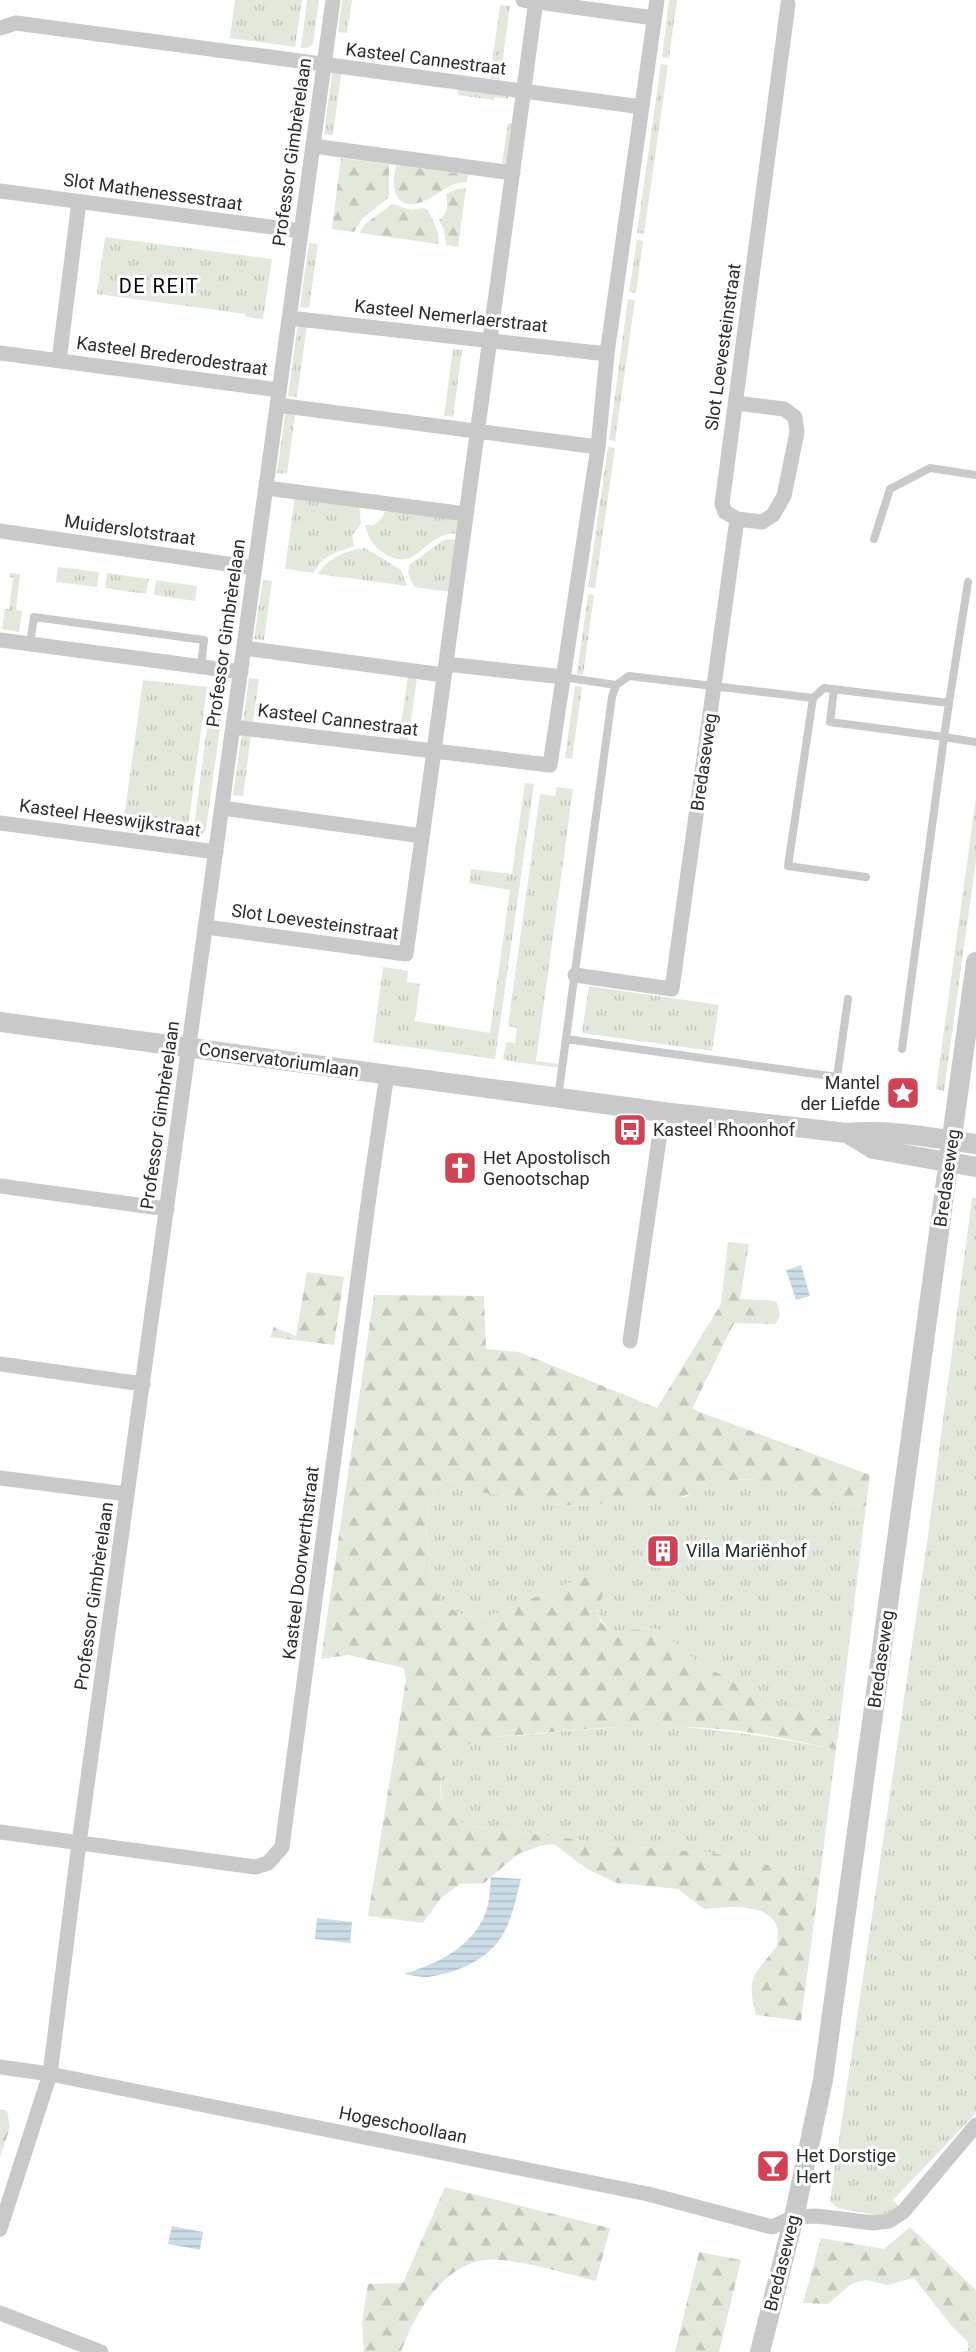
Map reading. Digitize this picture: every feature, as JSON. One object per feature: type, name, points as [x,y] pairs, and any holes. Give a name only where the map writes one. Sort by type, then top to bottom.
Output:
[{"type":"street","name":"Professor Gimbrèrelaan","points":[[0,2229],[50,2074],[79,1843],[333,0]]},
{"type":"street","points":[[434,751],[550,765],[598,447],[607,354],[657,0]]},
{"type":"street","name":"Kasteel Cannestraat","points":[[233,727],[434,751],[524,90],[532,1]]},
{"type":"street","points":[[532,1],[654,18]]},
{"type":"street","name":"Slot Loevesteinstraat","points":[[737,519],[725,512],[722,504],[788,4]]},
{"type":"street","name":"Kasteel Cannestraat","points":[[0,28],[16,22],[324,66],[524,90]]},
{"type":"street","points":[[524,90],[642,107]]},
{"type":"street","points":[[313,146],[513,172]]},
{"type":"street","name":"Slot Mathenessestraat","points":[[0,191],[301,231]]},
{"type":"street","name":"Kasteel Brederodestraat","points":[[59,361],[79,202]]},
{"type":"street","name":"Kasteel Nemerlaerstraat","points":[[289,318],[607,354]]},
{"type":"street","name":"Kasteel Brederodestraat","points":[[0,353],[278,397]]},
{"type":"street","points":[[278,397],[598,447]]},
{"type":"street","points":[[715,687],[737,519],[762,522],[773,516],[784,496],[797,432],[795,417],[784,409],[736,403]]},
{"type":"street","points":[[266,488],[466,514]]},
{"type":"street","name":"Muiderslotstraat","points":[[0,531],[255,568]]},
{"type":"street","points":[[0,640],[241,672]]},
{"type":"street","points":[[244,648],[445,670],[563,677]]},
{"type":"street","name":"Bredaseweg","points":[[575,975],[672,989],[715,687]]},
{"type":"street","name":"Slot Loevesteinstraat","points":[[206,927],[406,954],[434,751]]},
{"type":"street","points":[[222,808],[422,836]]},
{"type":"street","name":"Kasteel Heeswijkstraat","points":[[0,823],[216,852]]},
{"type":"street","name":"Bredaseweg","points":[[760,2352],[794,2217],[823,2080],[976,962]]},
{"type":"street","name":"Conservatoriumlaan","points":[[0,1022],[663,1112],[848,1133],[873,1131],[976,1144]]},
{"type":"street","name":"Kasteel Doorwerthstraat","points":[[0,1832],[255,1867],[268,1863],[282,1847],[368,1199],[387,1074]]},
{"type":"street","points":[[630,1341],[663,1112]]},
{"type":"street","name":"Conservatoriumlaan","points":[[848,1133],[873,1149],[976,1167]]},
{"type":"street","points":[[0,1186],[167,1209]]},
{"type":"street","points":[[0,1364],[142,1384]]},
{"type":"street","points":[[0,1478],[127,1494]]},
{"type":"street","name":"Hogeschoollaan","points":[[0,2067],[50,2074],[648,2194],[772,2227],[794,2217],[817,2216],[873,2223],[889,2221],[903,2212],[976,2125]]},
{"type":"street","points":[[0,2313],[101,2352]]},
{"type":"lane","points":[[874,539],[890,489],[930,468],[976,475]]},
{"type":"lane","points":[[902,1049],[944,737],[968,582]]},
{"type":"lane","points":[[30,644],[34,617],[204,640],[201,666]]},
{"type":"lane","points":[[558,1098],[612,697],[616,685],[629,676],[813,698]]},
{"type":"lane","points":[[563,677],[616,685]]},
{"type":"lane","points":[[866,877],[788,866],[813,698],[824,688],[949,703]]},
{"type":"lane","points":[[834,689],[830,722],[976,742]]},
{"type":"lane","points":[[566,1039],[837,1077],[848,999]]},
{"type":"green space","points":[[235,0],[302,0],[295,47],[230,38]]},
{"type":"green space","points":[[307,0],[319,0],[313,43],[309,47],[301,48]]},
{"type":"green space","points":[[342,0],[352,0],[347,33],[338,32]]},
{"type":"green space","points":[[669,0],[677,0],[669,58],[662,57]]},
{"type":"green space","points":[[500,5],[510,6],[500,80],[490,78]]},
{"type":"green space","points":[[661,64],[668,65],[644,234],[637,233]]},
{"type":"green space","points":[[332,73],[341,74],[333,135],[324,134]]},
{"type":"green space","points":[[458,89],[508,96],[508,99],[495,97],[494,100],[458,95]]},
{"type":"green space","points":[[508,123],[513,124],[509,165],[502,164]]},
{"type":"green space","points":[[341,158],[389,164],[389,197],[362,219],[354,232],[332,229]]},
{"type":"green space","points":[[396,165],[468,175],[467,182],[450,186],[424,201],[407,204],[401,201],[395,190]]},
{"type":"green space","points":[[466,188],[458,247],[446,245],[444,230],[439,220],[447,208],[446,194]]},
{"type":"green space","points":[[393,204],[411,210],[423,208],[428,210],[438,232],[439,244],[359,233],[366,223]]},
{"type":"green space","points":[[105,237],[272,259],[263,319],[245,317],[246,314],[97,294]]},
{"type":"green space","points":[[637,240],[643,241],[636,293],[629,292]]},
{"type":"green space","points":[[309,243],[318,244],[309,308],[300,307]]},
{"type":"green space","points":[[628,299],[635,300],[615,441],[609,440]]},
{"type":"green space","points":[[298,323],[307,324],[297,397],[288,396]]},
{"type":"green space","points":[[453,349],[462,350],[453,417],[444,416]]},
{"type":"green space","points":[[286,408],[296,409],[287,474],[277,473]]},
{"type":"green space","points":[[608,447],[615,448],[595,588],[588,587]]},
{"type":"green space","points":[[295,496],[359,505],[361,524],[352,535],[354,546],[326,558],[314,573],[285,569]]},
{"type":"green space","points":[[386,509],[461,519],[459,534],[437,539],[405,559],[395,558],[376,547],[365,525],[374,525],[382,518]]},
{"type":"green space","points":[[458,540],[450,592],[414,587],[408,573],[409,565],[442,541]]},
{"type":"green space","points":[[365,548],[401,570],[407,586],[318,574],[327,563],[338,556]]},
{"type":"green space","points":[[58,567],[99,572],[97,587],[56,582]]},
{"type":"green space","points":[[10,573],[20,574],[16,610],[22,611],[19,632],[2,629],[5,609],[9,609],[13,578],[9,577]]},
{"type":"green space","points":[[107,573],[149,579],[146,594],[105,588]]},
{"type":"green space","points":[[156,580],[197,586],[195,601],[154,595]]},
{"type":"green space","points":[[263,580],[272,581],[264,640],[254,639]]},
{"type":"green space","points":[[588,594],[594,595],[583,675],[577,674]]},
{"type":"green space","points":[[408,675],[417,677],[408,742],[399,740]]},
{"type":"green space","points":[[249,678],[259,679],[253,723],[243,721]]},
{"type":"green space","points":[[143,680],[207,687],[187,835],[123,826]]},
{"type":"green space","points":[[575,686],[582,687],[572,759],[565,758]]},
{"type":"green space","points":[[212,688],[221,691],[224,699],[206,829],[202,834],[193,835]]},
{"type":"green space","points":[[242,734],[251,735],[243,796],[233,795]]},
{"type":"green space","points":[[525,783],[534,784],[495,1059],[373,1042],[383,967],[408,971],[407,982],[420,984],[415,1021],[490,1033],[510,890],[469,883],[471,869],[512,874]]},
{"type":"green space","points":[[557,787],[573,789],[536,1061],[559,1064],[558,1067],[553,1067],[503,1060],[506,1042],[515,1043],[517,1028],[508,1026],[540,794],[555,796]]},
{"type":"green space","points":[[976,797],[976,860],[944,1091],[936,1089]]},
{"type":"green space","points":[[589,986],[719,1005],[712,1051],[582,1033]]},
{"type":"green space","points":[[976,1197],[976,2113],[893,2200],[899,2206],[879,2216],[838,2208],[830,2201],[927,1543],[972,1198]]},
{"type":"green space","points":[[728,1242],[749,1244],[740,1299],[776,1301],[779,1316],[775,1324],[734,1323],[692,1409],[870,1475],[866,1506],[837,1505],[818,1499],[794,1486],[759,1479],[730,1480],[672,1500],[656,1500],[632,1495],[594,1506],[560,1505],[443,1486],[435,1489],[429,1502],[426,1526],[431,1581],[441,1603],[475,1619],[495,1614],[584,1577],[593,1575],[604,1577],[607,1584],[597,1611],[601,1622],[612,1632],[649,1628],[660,1630],[696,1661],[781,1708],[840,1721],[836,1749],[748,1732],[671,1726],[625,1727],[496,1737],[482,1739],[459,1751],[445,1767],[440,1788],[445,1807],[464,1825],[625,1846],[713,1853],[820,1876],[801,2021],[756,2015],[752,1992],[754,1977],[777,1946],[777,1927],[765,1913],[745,1908],[704,1909],[678,1889],[617,1883],[587,1869],[554,1844],[543,1845],[518,1854],[484,1883],[460,1884],[441,1898],[423,1923],[368,1916],[406,1680],[404,1668],[348,1655],[321,1659],[374,1295],[484,1296],[486,1349],[519,1352],[657,1408],[721,1304]]},
{"type":"green space","points":[[307,1272],[344,1277],[334,1345],[270,1337],[274,1327],[296,1336]]},
{"type":"green space","points":[[759,1479],[794,1486],[818,1499],[837,1505],[866,1506],[840,1721],[781,1708],[696,1661],[660,1630],[649,1628],[612,1632],[600,1619],[598,1610],[604,1594],[584,1577],[495,1614],[475,1619],[441,1603],[431,1581],[426,1526],[429,1502],[435,1489],[443,1485],[560,1505],[594,1506],[632,1495],[656,1500],[685,1497],[700,1489],[730,1480]]},
{"type":"green space","points":[[657,1725],[747,1734],[836,1749],[820,1876],[713,1853],[625,1846],[464,1825],[448,1812],[443,1804],[441,1784],[444,1770],[452,1757],[477,1740],[496,1736]]},
{"type":"green space","points":[[0,2109],[7,2111],[10,2127],[0,2158]]},
{"type":"green space","points":[[445,2187],[610,2228],[596,2281],[525,2264],[482,2260],[450,2275],[437,2288],[407,2335],[401,2352],[364,2352],[362,2323],[368,2284],[403,2283]]},
{"type":"green space","points":[[910,2227],[976,2290],[976,2352],[959,2352],[968,2351],[968,2342],[950,2324],[914,2278],[887,2285],[866,2280],[851,2284],[828,2304],[803,2303],[821,2238],[884,2249]]},
{"type":"green space","points":[[699,2252],[741,2260],[719,2352],[675,2352]]},
{"type":"shaded area","points":[[801,1265],[810,1296],[796,1300],[786,1270]]},
{"type":"shaded area","points":[[491,1877],[521,1879],[508,1923],[496,1945],[469,1965],[448,1973],[427,1977],[404,1974],[443,1958],[466,1942],[476,1931],[489,1902]]},
{"type":"shaded area","points":[[317,1918],[352,1922],[350,1943],[315,1939]]},
{"type":"shaded area","points":[[172,2226],[203,2232],[200,2250],[168,2244]]},
{"type":"place","name":"Mantel der Liefde","points":[[903,1093]]},
{"type":"place","name":"Kasteel Rhoonhof","points":[[630,1130]]},
{"type":"place","name":"Het Apostolisch Genootschap","points":[[460,1168]]},
{"type":"place","name":"Villa Mariënhof","points":[[663,1551]]},
{"type":"place","name":"Het Dorstige Hert","points":[[773,2166]]},
{"type":"district","name":"DE REIT","points":[[159,286]]}]
